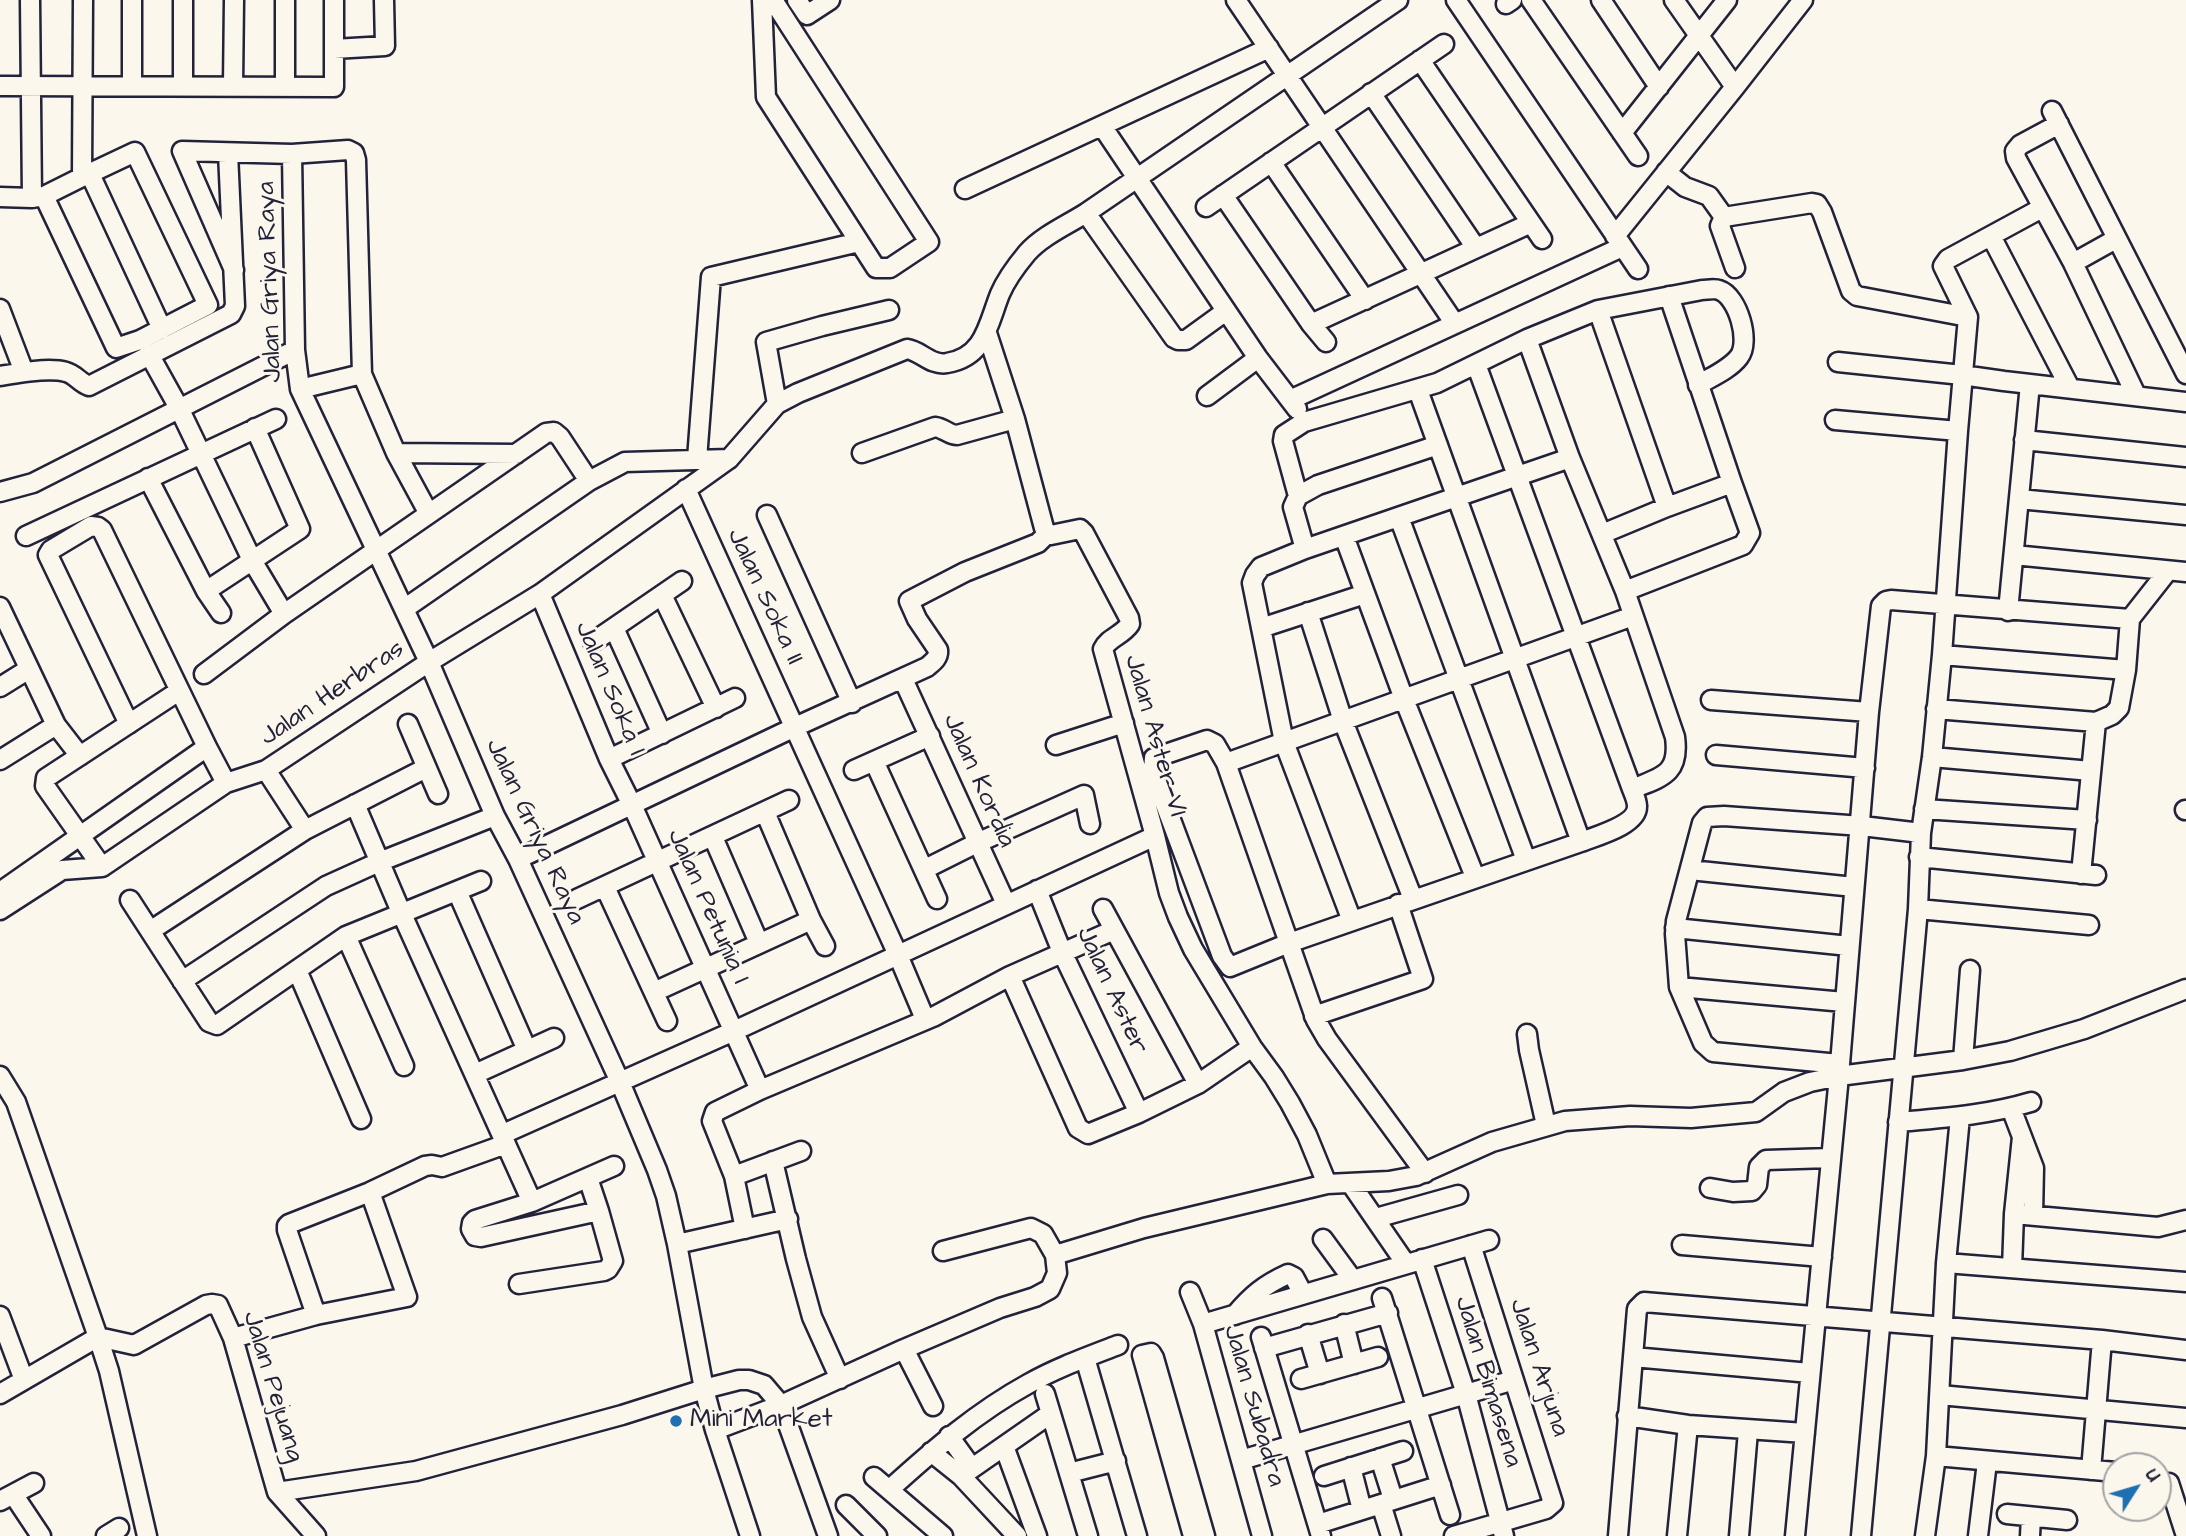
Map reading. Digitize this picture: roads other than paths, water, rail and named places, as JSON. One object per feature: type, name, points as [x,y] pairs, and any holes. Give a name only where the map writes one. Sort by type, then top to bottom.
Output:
[{"type":"street","points":[[0,197],[38,197],[135,152],[208,305],[140,341],[116,348],[38,197],[31,86],[30,0]]},
{"type":"street","points":[[83,0],[86,175],[162,329]]},
{"type":"street","points":[[132,0],[132,86]]},
{"type":"street","points":[[183,0],[183,86]]},
{"type":"street","points":[[233,86],[234,0]]},
{"type":"street","points":[[285,0],[285,86]]},
{"type":"street","points":[[0,86],[334,87],[334,0]]},
{"type":"street","points":[[334,48],[385,46],[384,0]]},
{"type":"street","points":[[762,0],[766,97],[876,268],[890,268],[929,242],[774,0]]},
{"type":"street","points":[[797,0],[807,15],[830,0]]},
{"type":"street","points":[[1236,0],[1455,324]]},
{"type":"street","points":[[889,310],[766,342],[777,404],[907,349],[932,362],[949,363],[964,357],[973,351],[987,333],[1000,294],[1025,255],[1040,242],[1398,0]]},
{"type":"street","points":[[1456,0],[1638,269]]},
{"type":"street","points":[[1531,0],[1638,156]]},
{"type":"street","points":[[1601,0],[1658,87]]},
{"type":"street","points":[[1674,0],[1735,87]]},
{"type":"street","points":[[1622,133],[1727,0]]},
{"type":"street","points":[[1102,126],[1258,358],[1295,406],[1618,242],[1666,172],[1802,0]]},
{"type":"street","points":[[1206,207],[1444,44]]},
{"type":"street","points":[[965,189],[1269,48]]},
{"type":"street","points":[[1420,60],[1542,239]]},
{"type":"street","points":[[1371,93],[1476,248]]},
{"type":"street","points":[[2136,395],[2073,263],[2016,158],[2015,151],[2020,145],[2055,118],[2186,374]]},
{"type":"street","points":[[234,270],[182,151],[292,154],[348,150],[355,156],[362,374],[396,453],[429,514]]},
{"type":"street","points":[[0,376],[24,372],[66,372],[89,386],[231,314],[235,306],[228,153]]},
{"type":"street","name":"Jalan Griya Raya","points":[[292,154],[296,349],[300,389],[429,662],[495,816],[518,859],[620,1082],[657,1170],[677,1244],[704,1389],[750,1536]]},
{"type":"street","points":[[1271,162],[1365,300]]},
{"type":"street","points":[[1666,172],[1685,187],[1709,196],[1724,216]]},
{"type":"street","points":[[1223,195],[1326,342]]},
{"type":"street","points":[[1724,216],[1816,204],[1822,212],[1851,290],[1857,296],[1968,317]]},
{"type":"street","points":[[1861,1536],[1918,909],[1921,834],[1942,655],[1968,317],[1943,266],[1948,260],[2042,208]]},
{"type":"street","points":[[1086,213],[1178,341],[1186,340],[1226,311]]},
{"type":"street","points":[[1724,216],[1720,226],[1735,268]]},
{"type":"street","points":[[1311,324],[1531,223]]},
{"type":"street","points":[[1991,236],[2070,388]]},
{"type":"street","points":[[2073,263],[2116,239]]},
{"type":"street","points":[[697,459],[711,277],[859,242]]},
{"type":"street","points":[[1298,496],[1283,441],[1284,435],[1290,430],[1304,422],[1437,383],[1527,339],[1598,310],[1702,290],[1718,289],[1729,297],[1743,329],[1745,345],[1740,357],[1698,385]]},
{"type":"street","points":[[1625,591],[1743,545],[1750,533],[1669,296]]},
{"type":"street","points":[[0,309],[24,372]]},
{"type":"street","points":[[1598,310],[1667,506]]},
{"type":"street","points":[[518,859],[928,667],[939,654],[909,601],[965,572],[1038,543],[1047,534],[1015,419],[987,333]]},
{"type":"street","points":[[1527,339],[1570,458],[1625,591],[1671,722],[1677,752],[1675,761],[1669,771],[1657,779],[1632,789]]},
{"type":"street","points":[[0,492],[33,483],[296,349]]},
{"type":"street","points":[[149,354],[179,408],[253,562],[284,614]]},
{"type":"street","points":[[1206,396],[1258,358]]},
{"type":"street","points":[[1838,362],[2183,401],[2186,419]]},
{"type":"street","points":[[1425,1173],[1327,1039],[1314,1016],[1289,943],[1226,763],[1215,744],[1207,740],[1154,758],[1153,770],[1222,956],[1230,967],[1289,943],[1581,842],[1625,824],[1634,816],[1638,807],[1632,789],[1476,364]]},
{"type":"street","points":[[300,389],[362,374]]},
{"type":"street","points":[[2008,611],[2030,384]]},
{"type":"street","points":[[1418,390],[1581,842]]},
{"type":"street","name":"Jalan Herbras","points":[[102,867],[226,783],[266,771],[429,662],[540,594],[729,458],[777,404]]},
{"type":"street","points":[[26,536],[276,418]]},
{"type":"street","points":[[862,453],[935,427],[957,435],[1015,419]]},
{"type":"street","points":[[1835,419],[1958,430]]},
{"type":"street","points":[[206,591],[300,529],[255,428]]},
{"type":"street","points":[[204,674],[284,614],[546,433],[554,432],[560,437],[590,481]]},
{"type":"street","points":[[2024,440],[2186,457]]},
{"type":"street","points":[[1305,549],[1293,507],[1298,496],[1318,485],[1438,445]]},
{"type":"street","points":[[396,453],[516,454]]},
{"type":"street","points":[[404,609],[590,481],[625,462],[729,458]]},
{"type":"street","points":[[1352,921],[1284,742],[1252,583],[1255,575],[1261,567],[1305,549],[1570,458]]},
{"type":"street","points":[[148,478],[206,591],[221,613]]},
{"type":"street","points":[[1602,534],[1667,506],[1732,483]]},
{"type":"street","name":"Jalan Soka II","points":[[686,489],[925,1019]]},
{"type":"street","points":[[2019,499],[2186,515]]},
{"type":"street","points":[[767,515],[852,703]]},
{"type":"street","points":[[1399,517],[1526,860]]},
{"type":"street","points":[[129,724],[48,555],[51,550],[91,526],[102,530],[226,783]]},
{"type":"street","name":"Jalan Aster VI","points":[[1047,534],[1080,529],[1129,618],[1127,629],[1102,649],[1169,893],[1193,949],[1252,1047],[1290,1103],[1307,1135],[1327,1184]]},
{"type":"street","points":[[1344,536],[1404,699],[1475,877]]},
{"type":"street","points":[[2014,555],[2186,572]]},
{"type":"street","points":[[1936,709],[2096,722],[2112,715],[2119,708],[2126,670],[2130,619],[2167,572]]},
{"type":"street","points":[[593,642],[682,581]]},
{"type":"street","name":"Jalan Soka I","points":[[540,594],[609,759],[632,805]]},
{"type":"street","points":[[1261,628],[1365,594]]},
{"type":"street","points":[[662,595],[716,708]]},
{"type":"street","points":[[1795,1536],[1882,604],[1891,600],[2130,619]]},
{"type":"street","points":[[0,607],[56,725],[80,756]]},
{"type":"street","points":[[1308,612],[1406,902],[1423,979],[1314,1016]]},
{"type":"street","points":[[1226,763],[1633,616]]},
{"type":"street","points":[[614,628],[662,734]]},
{"type":"street","points":[[1942,655],[2126,670]]},
{"type":"street","points":[[0,687],[29,669]]},
{"type":"street","name":"Jalan Kordia","points":[[903,679],[1006,904]]},
{"type":"street","points":[[102,867],[45,782],[48,776],[179,691]]},
{"type":"street","points":[[609,759],[735,698]]},
{"type":"street","points":[[1711,700],[1870,712]]},
{"type":"street","points":[[1919,857],[2088,874],[2087,820],[2096,722]]},
{"type":"street","points":[[1056,745],[1124,723]]},
{"type":"street","points":[[408,724],[438,794]]},
{"type":"street","points":[[0,760],[56,725]]},
{"type":"street","points":[[854,770],[930,736]]},
{"type":"street","points":[[0,909],[57,863],[79,835],[207,747]]},
{"type":"street","points":[[1716,755],[1865,768]]},
{"type":"street","points":[[1932,757],[2091,771]]},
{"type":"street","points":[[874,761],[937,899]]},
{"type":"street","points":[[150,931],[305,830],[426,768]]},
{"type":"street","points":[[266,771],[305,830]]},
{"type":"street","points":[[925,869],[1084,795],[1090,824]]},
{"type":"street","points":[[577,899],[789,800]]},
{"type":"street","points":[[355,804],[532,1202]]},
{"type":"street","name":"Jalan Petunia I","points":[[632,805],[760,1090]]},
{"type":"street","points":[[1924,809],[2087,820]]},
{"type":"street","points":[[765,812],[811,920],[825,946]]},
{"type":"street","points":[[182,981],[326,886],[495,816]]},
{"type":"street","points":[[1921,834],[1861,826],[1707,817],[1702,823],[1675,928],[1679,987],[1703,1043],[1710,1050],[1839,1070],[1904,1067],[2010,1051],[2084,1029],[2186,989]]},
{"type":"street","points":[[316,1315],[287,1226],[289,1224],[370,1192],[425,1166],[442,1167],[620,1082],[1155,836]]},
{"type":"street","points":[[713,837],[759,943]]},
{"type":"street","points":[[0,891],[57,863],[102,867]]},
{"type":"street","points":[[1690,870],[1854,887]]},
{"type":"street","points":[[130,900],[209,1021],[217,1025],[346,936],[481,881]]},
{"type":"street","points":[[605,887],[667,1021]]},
{"type":"street","name":"Jalan Aster","points":[[1037,890],[1062,952],[1139,1113]]},
{"type":"street","points":[[457,891],[527,1050]]},
{"type":"street","points":[[1103,909],[1198,1084]]},
{"type":"street","points":[[1918,909],[2090,925]]},
{"type":"street","points":[[654,992],[811,920]]},
{"type":"street","points":[[1675,928],[1849,946]]},
{"type":"street","points":[[745,1228],[734,1176],[711,1118],[715,1112],[925,1019],[1010,976],[1114,930]]},
{"type":"street","points":[[346,936],[404,1066]]},
{"type":"street","points":[[297,970],[361,1119]]},
{"type":"street","points":[[1963,1059],[1970,970]]},
{"type":"street","points":[[1010,976],[1078,1128],[1088,1134],[1198,1084],[1252,1047]]},
{"type":"street","points":[[1679,987],[1844,1002]]},
{"type":"street","points":[[982,990],[993,996],[1018,995]]},
{"type":"street","points":[[1527,1034],[1546,1125]]},
{"type":"street","points":[[475,1074],[554,1038]]},
{"type":"street","points":[[1055,1255],[1144,1228],[1327,1184],[1389,1181],[1425,1173],[1492,1142],[1565,1121],[1630,1116],[1692,1118],[1756,1112],[1784,1092],[1839,1070]]},
{"type":"street","points":[[0,1076],[16,1102],[99,1337],[148,1536]]},
{"type":"street","points":[[1898,1122],[1960,1117],[2031,1102]]},
{"type":"street","points":[[2011,1108],[2034,1168],[2033,1215]]},
{"type":"street","points":[[1925,1536],[1936,1456],[1946,1263],[1960,1117]]},
{"type":"street","points":[[2012,1268],[2014,1214],[2022,1137]]},
{"type":"street","points":[[734,1176],[801,1151]]},
{"type":"street","points":[[1710,1188],[1749,1192],[1757,1185],[1759,1167],[1766,1160],[1830,1157]]},
{"type":"street","points":[[773,1161],[812,1317],[841,1379]]},
{"type":"street","points":[[600,1211],[481,1237],[473,1234],[471,1225],[475,1220],[532,1202],[614,1166]]},
{"type":"street","points":[[519,1284],[604,1271],[613,1261],[588,1178]]},
{"type":"street","name":"Jalan Bimasena","points":[[1351,1184],[1376,1219],[1414,1261],[1466,1394],[1502,1529]]},
{"type":"street","points":[[233,1338],[316,1315],[407,1297],[370,1192]]},
{"type":"street","points":[[1376,1219],[1458,1195]]},
{"type":"street","points":[[2014,1214],[2158,1227],[2186,1220]]},
{"type":"street","points":[[677,1244],[788,1219]]},
{"type":"street","points":[[715,1430],[781,1405],[1000,1308],[1035,1297],[1050,1289],[1056,1273],[1055,1255],[1043,1234],[1031,1228],[943,1251]]},
{"type":"street","points":[[1323,1239],[1353,1280]]},
{"type":"street","name":"Jalan Arjuna","points":[[1414,1261],[1480,1242],[1514,1380],[1553,1503],[1551,1507],[1502,1529]]},
{"type":"street","points":[[1682,1245],[1822,1257]]},
{"type":"street","points":[[1203,1324],[1414,1261]]},
{"type":"street","points":[[1946,1263],[2186,1282]]},
{"type":"street","name":"Jalan Subadra","points":[[1190,1292],[1203,1324],[1262,1536]]},
{"type":"street","points":[[1618,1536],[1637,1308],[1648,1301],[2102,1340],[2186,1350]]},
{"type":"street","name":"Jalan Pejuang","points":[[99,1337],[134,1345],[206,1305],[214,1304],[219,1307],[233,1338],[277,1492],[428,1468],[739,1380],[759,1382],[781,1405]]},
{"type":"street","points":[[1441,1485],[1362,1510],[1320,1530],[1262,1342],[1344,1324],[1385,1305],[1441,1485],[1450,1515]]},
{"type":"street","points":[[0,1316],[24,1380]]},
{"type":"street","points":[[1344,1324],[1354,1364]]},
{"type":"street","points":[[1308,1334],[1320,1374]]},
{"type":"street","points":[[0,1394],[99,1337]]},
{"type":"street","points":[[2091,1470],[2102,1340]]},
{"type":"street","points":[[890,1489],[949,1436],[1026,1385],[1118,1345]]},
{"type":"street","points":[[904,1349],[933,1406]]},
{"type":"street","points":[[1193,1536],[1148,1356],[1205,1536]]},
{"type":"street","points":[[1301,1379],[1378,1357]]},
{"type":"street","points":[[1633,1357],[1810,1373]]},
{"type":"street","points":[[1085,1358],[1137,1536]]},
{"type":"street","points":[[1241,1460],[1514,1380]]},
{"type":"street","points":[[1045,1394],[1088,1536]]},
{"type":"street","points":[[1940,1395],[2186,1419]]},
{"type":"street","points":[[781,1405],[828,1536]]},
{"type":"street","points":[[966,1472],[1051,1414]]},
{"type":"street","points":[[1627,1416],[1748,1431],[1805,1433]]},
{"type":"street","points":[[1677,1536],[1688,1425]]},
{"type":"street","points":[[1739,1536],[1748,1431]]},
{"type":"street","points":[[949,1436],[966,1472],[1017,1536]]},
{"type":"street","points":[[1004,1446],[1037,1536]]},
{"type":"street","points":[[1324,1475],[1403,1451]]},
{"type":"street","points":[[930,1452],[966,1472]]},
{"type":"street","points":[[1936,1456],[2102,1471]]},
{"type":"street","points":[[1380,1458],[1391,1536]]},
{"type":"street","points":[[1069,1473],[1116,1461]]},
{"type":"street","points":[[1979,1536],[1987,1462]]},
{"type":"street","points":[[1351,1467],[1362,1510]]},
{"type":"street","points":[[874,1477],[943,1536]]},
{"type":"street","points":[[34,1483],[7,1497],[40,1536]]},
{"type":"street","points":[[277,1492],[316,1536]]},
{"type":"street","points":[[2172,1492],[2186,1536]]},
{"type":"street","points":[[846,1505],[877,1536]]},
{"type":"street","points":[[2007,1514],[2067,1520]]},
{"type":"street","points":[[2030,1536],[2031,1517]]},
{"type":"street","points":[[1454,1536],[1502,1529]]},
{"type":"place","name":"Mini Market","points":[[676,1421]]}]
